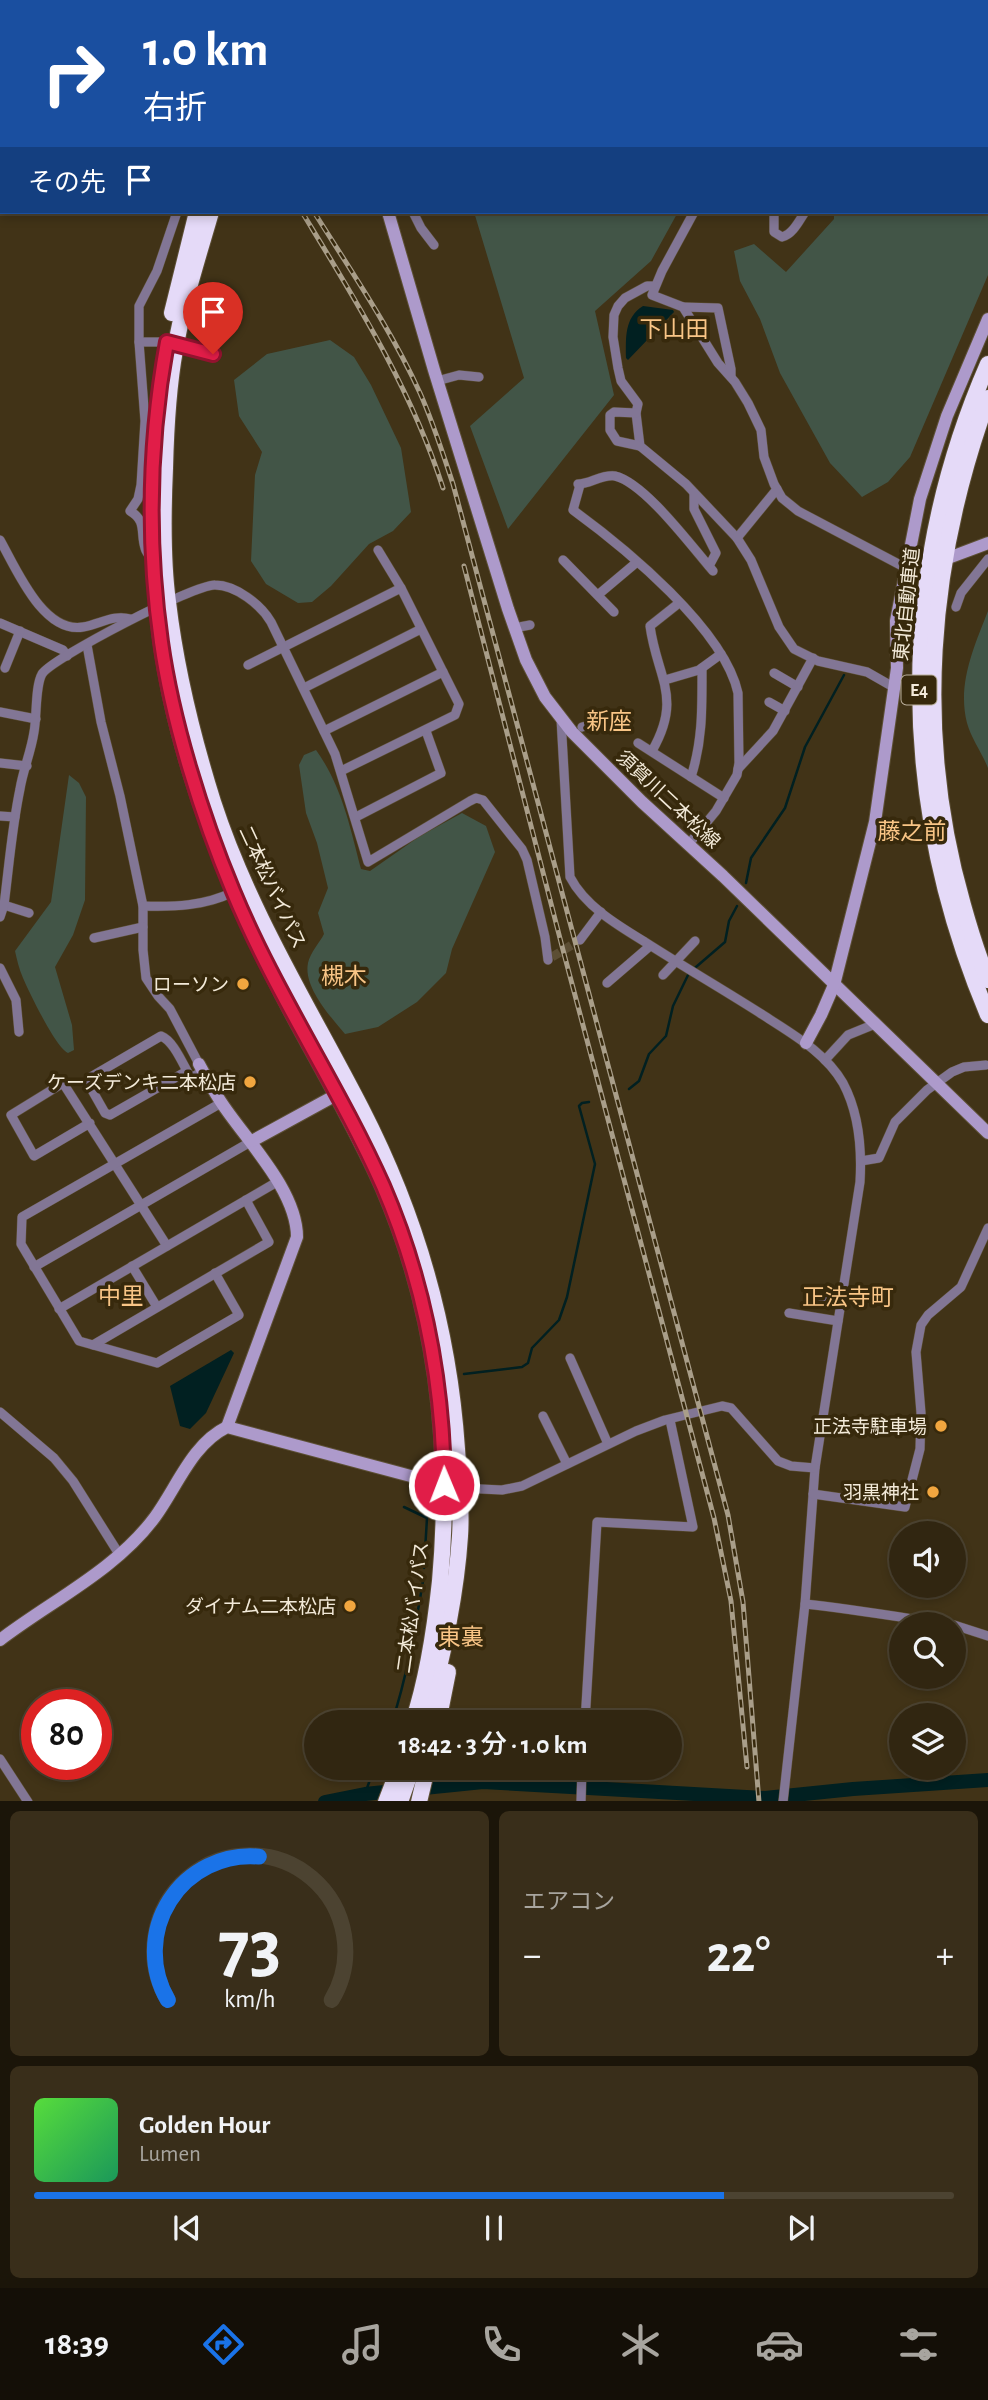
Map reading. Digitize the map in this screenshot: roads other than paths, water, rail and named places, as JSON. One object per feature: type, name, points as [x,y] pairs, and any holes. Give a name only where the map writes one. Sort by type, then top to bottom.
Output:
[{"type":"highway","name":"二本松バイパス","points":[[196,214],[180,278],[171,343],[165,448],[161,645],[186,752],[233,892],[382,1185],[410,1260],[422,1302],[437,1376],[460,1534],[442,1656],[428,1710]]},
{"type":"highway","name":"二本松バイパス","points":[[210,214],[160,383],[152,478],[155,564],[192,727],[214,805],[260,916],[378,1142],[402,1198],[424,1263],[444,1342],[454,1403],[452,1487],[435,1620],[416,1710]]},
{"type":"highway","name":"東北自動車道","points":[[988,364],[957,443],[940,510],[925,597],[919,688],[921,738],[934,843],[955,927],[988,1015]]},
{"type":"highway","name":"東北自動車道","points":[[988,398],[970,450],[945,550],[937,606],[933,688],[938,783],[947,841],[968,924],[988,980]]},
{"type":"highway","points":[[440,1710],[452,1650],[460,1534]]},
{"type":"highway","points":[[386,1801],[403,1780]]},
{"type":"highway","points":[[400,1801],[408,1780]]},
{"type":"highway","points":[[414,1780],[419,1801]]},
{"type":"street","points":[[155,564],[145,549],[144,526],[138,516],[130,511],[138,499],[141,485],[145,421],[139,306],[157,271],[176,214]]},
{"type":"street","name":"須賀川二本松線","points":[[389,214],[514,628],[545,697],[561,719],[642,802],[988,1133]]},
{"type":"street","points":[[414,214],[434,245]]},
{"type":"street","points":[[693,214],[654,286],[653,296],[683,307],[718,308],[731,377]]},
{"type":"street","points":[[774,214],[774,232],[782,237],[787,236],[804,214]]},
{"type":"street","points":[[640,446],[636,413],[638,404],[621,381],[615,357],[614,315],[625,298],[647,286],[654,286]]},
{"type":"street","points":[[683,307],[755,417],[761,430],[764,457],[782,498],[798,511],[908,573]]},
{"type":"street","points":[[806,1043],[834,985],[874,822],[895,688],[896,621],[908,573],[920,499],[933,455],[964,372],[988,318]]},
{"type":"street","points":[[139,342],[171,343],[213,354]]},
{"type":"street","points":[[437,381],[459,376],[479,376]]},
{"type":"street","points":[[636,413],[614,412],[610,415],[610,430],[617,441],[640,446],[695,493],[737,538],[751,560],[785,638],[801,653],[867,672],[895,688]]},
{"type":"street","points":[[695,493],[694,509],[716,553],[711,569],[649,497],[624,480],[608,476],[578,484],[573,510],[610,537],[637,562],[712,639],[735,681],[738,693],[738,770]]},
{"type":"street","points":[[737,538],[777,489]]},
{"type":"street","points":[[0,540],[30,594],[44,611],[63,625],[82,628],[117,617],[131,619]]},
{"type":"street","points":[[951,557],[988,543]]},
{"type":"street","points":[[341,771],[455,715],[459,705],[401,588],[378,550]]},
{"type":"street","points":[[956,607],[961,593],[988,559]]},
{"type":"street","points":[[563,560],[614,612]]},
{"type":"street","points":[[599,594],[637,562]]},
{"type":"street","points":[[0,917],[4,905],[20,785],[27,766],[44,672],[131,619],[205,586],[219,585],[239,593],[265,612],[304,688],[341,771],[368,862],[476,798],[484,800],[522,849],[527,860],[548,960]]},
{"type":"street","points":[[248,665],[401,588]]},
{"type":"street","points":[[652,751],[665,722],[665,680],[650,626],[679,603]]},
{"type":"street","points":[[0,623],[63,650],[67,656]]},
{"type":"street","points":[[514,628],[530,625]]},
{"type":"street","points":[[304,688],[421,629]]},
{"type":"street","points":[[5,667],[20,631]]},
{"type":"street","points":[[0,1640],[136,1539],[155,1517],[208,1438],[227,1427],[297,1237],[294,1215],[276,1181],[252,1141],[222,1103],[170,1009],[146,978],[144,906],[101,722],[87,645]]},
{"type":"street","points":[[665,680],[702,668],[721,654]]},
{"type":"street","points":[[688,845],[706,825],[724,798],[738,770],[773,730],[813,658]]},
{"type":"street","points":[[691,777],[700,746],[703,721],[702,668]]},
{"type":"street","points":[[324,731],[443,672]]},
{"type":"street","points":[[774,673],[798,687]]},
{"type":"street","points":[[769,702],[785,711]]},
{"type":"street","points":[[0,712],[36,719]]},
{"type":"street","points":[[582,727],[622,716]]},
{"type":"street","points":[[561,719],[570,877],[578,892],[601,912],[650,946],[806,1043],[825,1060],[843,1084],[854,1110],[861,1161],[860,1181],[815,1468],[805,1604],[783,1801]]},
{"type":"street","points":[[356,817],[441,773],[426,731]]},
{"type":"street","points":[[638,743],[724,798]]},
{"type":"street","points":[[0,763],[27,766]]},
{"type":"street","points":[[0,816],[15,817]]},
{"type":"street","points":[[144,906],[177,907],[207,902],[233,892]]},
{"type":"street","points":[[4,905],[29,913]]},
{"type":"street","points":[[580,940],[601,912]]},
{"type":"street","points":[[94,938],[143,927]]},
{"type":"street","points":[[663,975],[695,941]]},
{"type":"street","points":[[607,983],[650,946]]},
{"type":"street","points":[[0,968],[3,983],[16,1000],[19,1032]]},
{"type":"street","points":[[825,1060],[848,1035],[875,1024]]},
{"type":"street","points":[[187,1071],[110,1115],[105,1112],[88,1083],[89,1078],[161,1036],[167,1038],[187,1071],[191,1078],[201,1067]]},
{"type":"street","points":[[861,1161],[879,1158],[895,1122],[936,1083],[964,1067],[986,1065]]},
{"type":"street","points":[[90,1123],[34,1156],[11,1115],[63,1083],[90,1123],[116,1163],[167,1246]]},
{"type":"street","points":[[34,1266],[336,1095]]},
{"type":"street","points":[[215,1273],[239,1315],[157,1363],[79,1341],[21,1244],[22,1217],[222,1103]]},
{"type":"street","points":[[60,1309],[276,1181]]},
{"type":"street","points":[[93,1345],[269,1242],[246,1200]]},
{"type":"street","points":[[813,1494],[905,1507],[920,1440],[921,1413],[916,1352],[921,1325],[928,1315],[961,1287],[988,1228]]},
{"type":"street","points":[[132,1266],[157,1307]]},
{"type":"street","points":[[817,1297],[841,1301]]},
{"type":"street","points":[[789,1313],[838,1321]]},
{"type":"street","points":[[570,1358],[608,1444]]},
{"type":"street","points":[[227,1427],[452,1487],[496,1490],[515,1488],[636,1431],[727,1406],[778,1461],[815,1468]]},
{"type":"street","points":[[0,1412],[54,1458],[73,1481],[119,1554]]},
{"type":"street","points":[[542,1416],[567,1464]]},
{"type":"street","points":[[586,1710],[597,1522],[693,1527],[670,1420]]},
{"type":"street","points":[[805,1604],[855,1609],[889,1617]]},
{"type":"street","points":[[966,1629],[988,1636]]},
{"type":"street","points":[[0,1759],[28,1801]]},
{"type":"street","points":[[581,1799],[582,1780]]},
{"type":"water","points":[[643,306],[674,312],[628,360],[627,329],[632,316]]},
{"type":"water","points":[[231,1350],[234,1353],[206,1413],[190,1429],[180,1426],[170,1386]]},
{"type":"waterway","points":[[746,883],[751,858],[785,808],[805,747],[844,675]]},
{"type":"waterway","points":[[629,1089],[639,1081],[649,1054],[666,1036],[673,1006],[689,973],[725,942],[729,921],[737,906]]},
{"type":"waterway","points":[[464,1374],[522,1367],[528,1363],[532,1348],[559,1320],[567,1297],[595,1164],[579,1106],[589,1102]]},
{"type":"waterway","points":[[404,1507],[427,1518],[424,1568]]},
{"type":"waterway","points":[[396,1710],[414,1634],[423,1581]]},
{"type":"waterway","points":[[365,1794],[370,1780]]},
{"type":"waterway","points":[[330,1801],[365,1794],[483,1782],[765,1798],[988,1780]]},
{"type":"tunnel","points":[[552,957],[580,940]]},
{"type":"railway","points":[[303,214],[399,380],[443,488]]},
{"type":"railway","points":[[315,214],[409,369],[429,415],[453,484],[728,1515],[743,1602],[759,1801]]},
{"type":"railway","points":[[464,566],[714,1518],[731,1601],[747,1767]]},
{"type":"place","name":"ローソン","points":[[243,984]]},
{"type":"place","name":"ケーズデンキ二本松店","points":[[250,1082]]},
{"type":"place","name":"正法寺駐車場","points":[[941,1426]]},
{"type":"place","name":"羽黒神社","points":[[933,1492]]},
{"type":"place","name":"ダイナム二本松店","points":[[350,1606]]},
{"type":"district","name":"下山田","points":[[674,329]]},
{"type":"district","name":"新座","points":[[609,721]]},
{"type":"district","name":"藤之前","points":[[912,831]]},
{"type":"district","name":"槻木","points":[[344,976]]},
{"type":"district","name":"中里","points":[[121,1296]]},
{"type":"district","name":"正法寺町","points":[[848,1297]]},
{"type":"district","name":"東裏","points":[[461,1637]]}]
